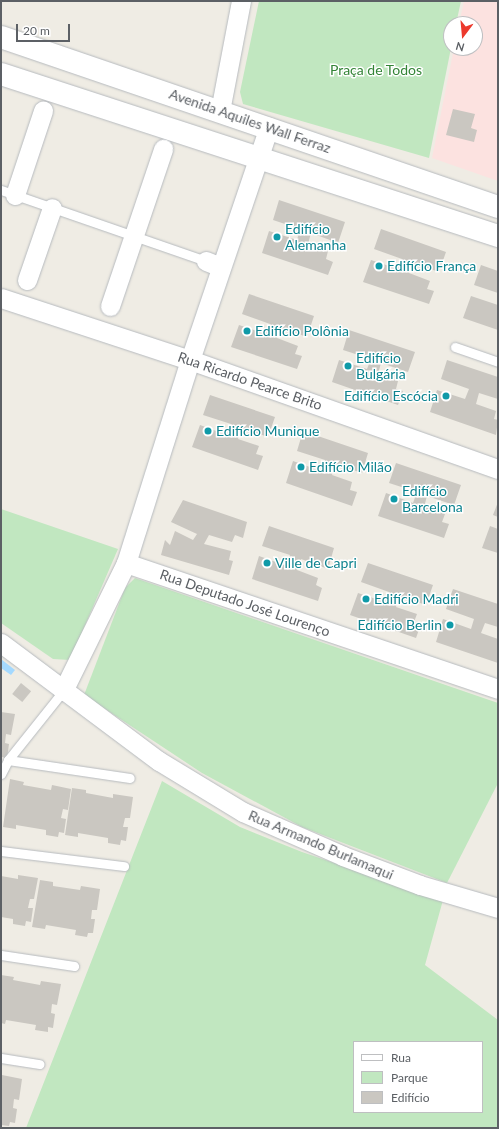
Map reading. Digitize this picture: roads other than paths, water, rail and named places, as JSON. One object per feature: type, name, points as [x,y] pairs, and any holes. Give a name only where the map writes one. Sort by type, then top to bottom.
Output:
[{"type":"main road","name":"Avenida Aquiles Wall Ferraz","points":[[1,37],[269,127],[498,207]]},
{"type":"main road","points":[[1,74],[259,156],[498,236]]},
{"type":"street","points":[[220,111],[241,1]]},
{"type":"street","points":[[8,193],[43,111]]},
{"type":"street","points":[[63,691],[126,563],[190,360],[213,264],[259,156],[269,127]]},
{"type":"street","points":[[110,306],[163,149]]},
{"type":"street","points":[[26,280],[52,208]]},
{"type":"street","name":"Rua Ricardo Pearce Brito","points":[[1,298],[190,360],[498,469]]},
{"type":"street","name":"Rua Deputado José Lourenço","points":[[126,563],[498,689]]},
{"type":"street","name":"Rua Armando Burlamaqui","points":[[1,643],[159,762],[243,812],[343,856],[412,883],[498,908]]},
{"type":"lane","points":[[8,193],[213,264]]},
{"type":"lane","points":[[455,347],[498,362]]},
{"type":"lane","points":[[1,774],[8,760],[63,691]]},
{"type":"lane","points":[[8,760],[130,778]]},
{"type":"lane","points":[[1,850],[124,866]]},
{"type":"lane","points":[[1,955],[74,966]]},
{"type":"lane","points":[[1,1058],[40,1064]]},
{"type":"water","points":[[1,659],[15,670],[11,675],[1,668]]},
{"type":"place","name":"Edifício Alemanha","points":[[277,237]]},
{"type":"place","name":"Edifício França","points":[[379,266]]},
{"type":"place","name":"Edifício Polônia","points":[[247,331]]},
{"type":"place","name":"Edifício Bulgária","points":[[348,366]]},
{"type":"place","name":"Edifício Escócia","points":[[446,396]]},
{"type":"place","name":"Edifício Munique","points":[[208,431]]},
{"type":"place","name":"Edifício Milão","points":[[301,467]]},
{"type":"place","name":"Edifício Barcelona","points":[[394,499]]},
{"type":"place","name":"Ville de Capri","points":[[267,563]]},
{"type":"place","name":"Edifício Madri","points":[[366,599]]},
{"type":"place","name":"Edifício Berlin","points":[[450,625]]},
{"type":"park label","name":"Praça de Todos","points":[[376,70]]}]
